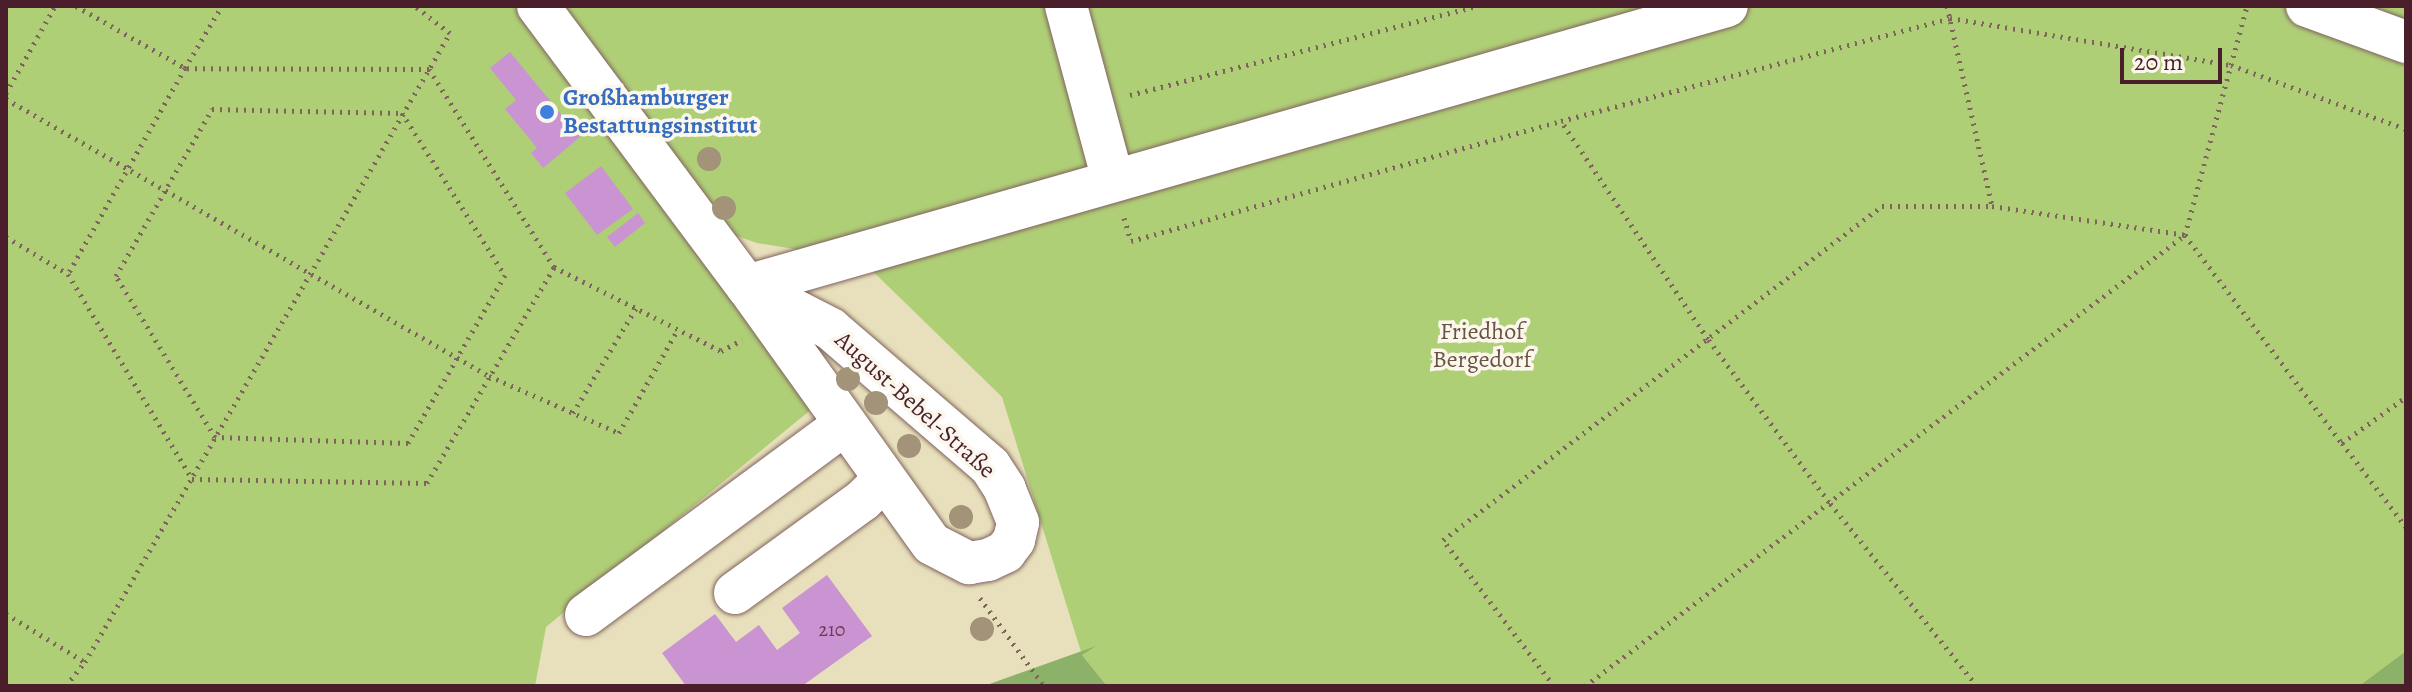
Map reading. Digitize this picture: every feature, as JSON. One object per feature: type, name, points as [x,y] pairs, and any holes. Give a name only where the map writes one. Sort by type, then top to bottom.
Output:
[{"type":"street","name":"August-Bebel-Straße","points":[[538,6],[747,286],[932,544],[948,555],[969,563],[988,560],[1005,552],[1014,540],[1018,522],[1014,506],[990,466],[831,329],[747,286]]},
{"type":"street","points":[[1066,6],[1113,180]]},
{"type":"street","points":[[747,286],[1727,6]]},
{"type":"street","points":[[2307,6],[2406,42]]},
{"type":"street","points":[[586,615],[845,424]]},
{"type":"street","points":[[735,593],[863,500],[884,479]]},
{"type":"path","points":[[6,93],[55,6]]},
{"type":"path","points":[[76,6],[185,68],[429,69]]},
{"type":"path","points":[[68,274],[222,6]]},
{"type":"path","points":[[66,686],[85,662],[308,272],[368,178],[402,113],[450,33],[415,6]]},
{"type":"path","points":[[1093,104],[1477,6]]},
{"type":"path","points":[[1947,6],[1992,206]]},
{"type":"path","points":[[1585,686],[2185,235],[2247,6]]},
{"type":"path","points":[[1113,180],[1131,241],[1561,121],[1950,18],[2231,65],[2406,129]]},
{"type":"path","points":[[429,69],[554,267],[721,351],[772,322]]},
{"type":"path","points":[[6,99],[459,360],[619,433],[678,329]]},
{"type":"path","points":[[215,437],[116,276],[165,190],[212,109],[402,113]]},
{"type":"path","points":[[215,437],[408,443],[459,360],[505,275],[402,113]]},
{"type":"path","points":[[1561,121],[1708,339],[1829,502],[1977,686]]},
{"type":"path","points":[[1554,686],[1443,540],[1882,206],[1992,206],[2185,235],[2406,527]]},
{"type":"path","points":[[6,237],[68,274],[192,479]]},
{"type":"path","points":[[192,479],[427,483],[554,267]]},
{"type":"path","points":[[573,413],[636,308]]},
{"type":"path","points":[[2342,443],[2406,397]]},
{"type":"path","points":[[948,555],[1044,686]]},
{"type":"path","points":[[6,614],[85,662]]},
{"type":"green space","points":[[6,6],[518,6],[813,408],[546,627],[535,686],[6,686]]},
{"type":"green space","name":"Friedhof Bergedorf","points":[[558,6],[2406,6],[2406,651],[2359,686],[1107,686],[1082,655],[1002,397],[855,254],[819,253],[757,243],[725,232]]},
{"type":"green space","points":[[1096,646],[1082,655],[1107,686],[984,686]]},
{"type":"green space","points":[[2406,651],[2406,686],[2359,686]]},
{"type":"building","points":[[510,52],[580,137],[543,168],[531,153],[537,148],[505,109],[516,100],[490,68]]},
{"type":"building","points":[[601,166],[633,209],[597,235],[565,193]]},
{"type":"building","points":[[638,213],[645,223],[615,247],[607,237]]},
{"type":"building","points":[[827,575],[872,636],[802,686],[686,686],[662,653],[715,614],[736,642],[759,625],[777,650],[800,633],[782,608]]},
{"type":"place","name":"Großhamburger Bestattungsinstitut","points":[[547,112]]}]
